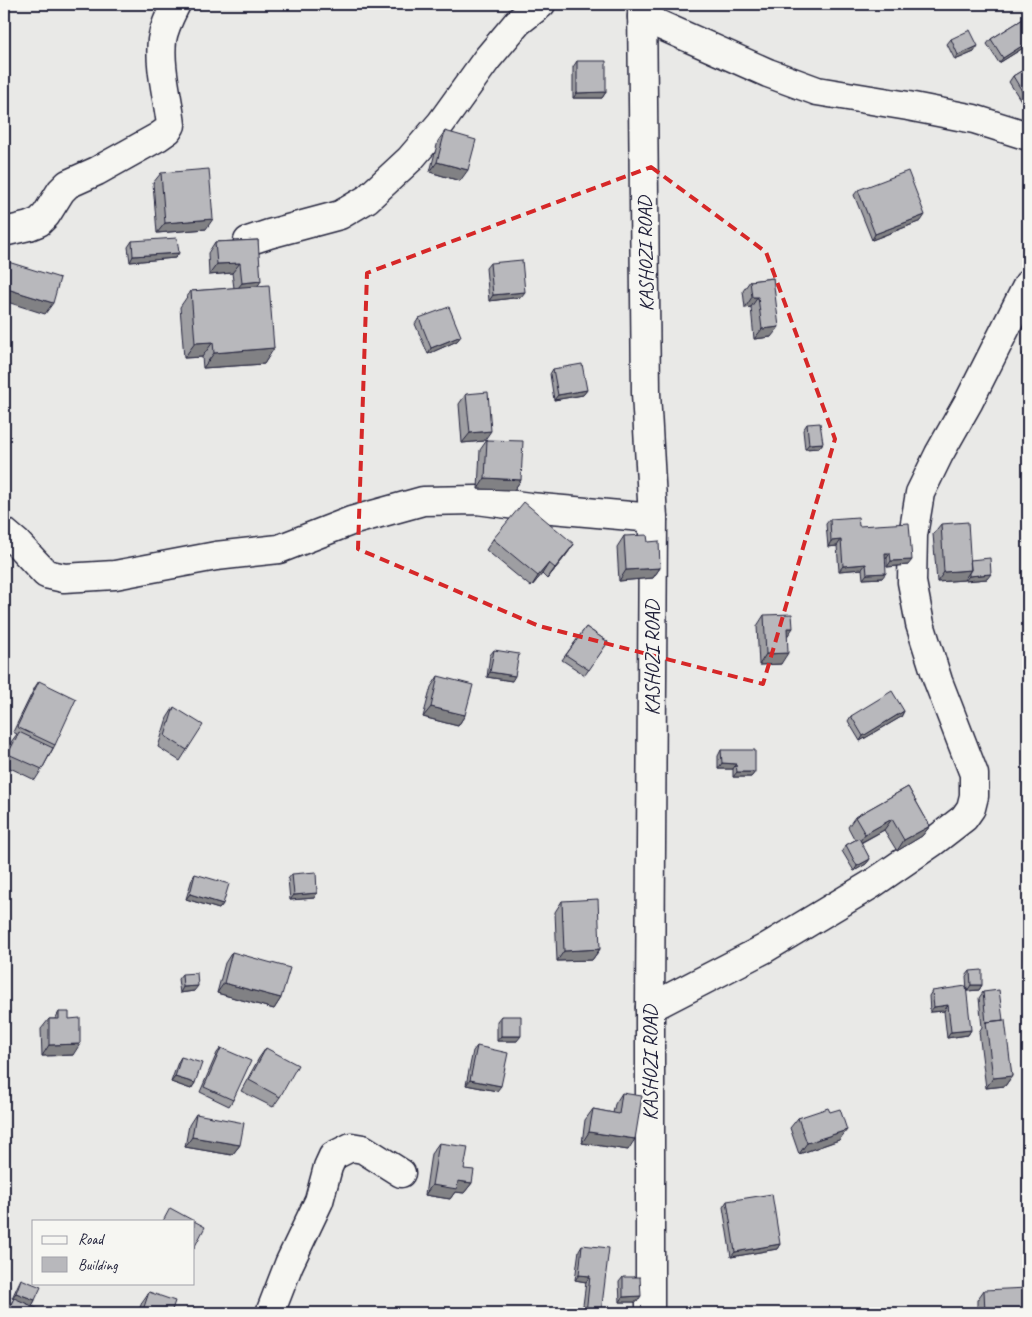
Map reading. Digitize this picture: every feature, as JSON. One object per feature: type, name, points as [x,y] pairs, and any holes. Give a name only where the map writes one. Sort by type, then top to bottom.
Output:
[{"type":"street","points":[[4,232],[39,222],[46,216],[60,191],[68,184],[97,171],[168,130],[171,125],[162,61],[162,40],[176,4]]},
{"type":"street","points":[[248,241],[340,215],[367,199],[410,159],[441,123],[487,59],[518,22],[541,4]]},
{"type":"street","points":[[642,10],[768,73],[817,91],[974,119],[1028,136]]},
{"type":"street","name":"KASHOZI ROAD","points":[[642,10],[646,393],[653,518],[650,1313]]},
{"type":"street","points":[[650,1008],[764,948],[872,884],[933,842],[964,818],[971,808],[974,796],[974,774],[938,681],[920,624],[912,582],[913,535],[920,493],[1028,284]]},
{"type":"street","points":[[4,532],[46,574],[64,578],[115,575],[216,556],[279,549],[351,521],[423,501],[477,500],[653,518]]},
{"type":"street","points":[[270,1313],[289,1264],[319,1202],[328,1167],[333,1156],[351,1148],[363,1149],[401,1173]]},
{"type":"highlighted area","points":[[651,167],[766,252],[835,439],[763,684],[539,626],[358,549],[367,273]]},
{"type":"building","points":[[1028,16],[1028,42],[1003,58],[991,39]]},
{"type":"building","points":[[970,30],[978,46],[958,55],[951,39]]},
{"type":"building","points":[[577,61],[606,61],[606,92],[577,93]]},
{"type":"building","points":[[1028,67],[1028,101],[1013,76]]},
{"type":"building","points":[[445,131],[476,140],[468,170],[437,162]]},
{"type":"building","points":[[209,169],[213,219],[165,223],[161,173]]},
{"type":"building","points":[[908,171],[925,215],[875,234],[858,190]]},
{"type":"building","points":[[177,238],[179,253],[133,256],[132,241]]},
{"type":"building","points":[[258,240],[261,281],[242,283],[240,263],[217,264],[215,242]]},
{"type":"building","points":[[522,260],[525,292],[493,295],[490,263]]},
{"type":"building","points":[[5,261],[60,278],[53,303],[4,288]]},
{"type":"building","points":[[773,278],[779,327],[762,329],[758,297],[752,297],[750,281]]},
{"type":"building","points":[[269,285],[274,348],[214,353],[213,342],[195,343],[191,291]]},
{"type":"building","points":[[449,307],[461,336],[431,348],[419,318]]},
{"type":"building","points":[[1028,348],[1028,386],[1027,386]]},
{"type":"building","points":[[582,364],[587,390],[558,395],[553,369]]},
{"type":"building","points":[[488,392],[491,431],[470,433],[466,394]]},
{"type":"building","points":[[820,423],[823,443],[809,444],[807,424]]},
{"type":"building","points":[[487,440],[523,441],[521,480],[485,478]]},
{"type":"building","points":[[524,502],[574,544],[555,568],[549,563],[538,576],[493,539]]},
{"type":"building","points":[[858,517],[859,526],[909,523],[912,560],[891,561],[890,553],[885,553],[886,573],[867,574],[866,564],[843,566],[841,540],[831,541],[830,519]]},
{"type":"building","points":[[968,522],[971,570],[944,572],[941,524]]},
{"type":"building","points":[[647,535],[648,542],[659,541],[660,568],[626,570],[624,536]]},
{"type":"building","points":[[990,558],[991,574],[969,576],[971,570],[970,560]]},
{"type":"building","points":[[792,614],[793,628],[787,628],[788,653],[766,654],[764,615]]},
{"type":"building","points":[[586,627],[608,642],[589,670],[566,655]]},
{"type":"building","points":[[494,650],[519,654],[515,676],[490,672]]},
{"type":"building","points":[[438,676],[473,685],[465,715],[431,707]]},
{"type":"building","points":[[39,681],[76,699],[55,745],[17,727]]},
{"type":"building","points":[[892,691],[904,711],[863,736],[851,716]]},
{"type":"building","points":[[174,707],[203,725],[187,750],[165,736]]},
{"type":"building","points":[[19,732],[53,748],[42,769],[8,754]]},
{"type":"building","points":[[721,750],[755,750],[755,772],[737,772],[736,764],[722,763]]},
{"type":"building","points":[[908,787],[930,826],[904,840],[892,819],[865,834],[855,817]]},
{"type":"building","points":[[859,838],[870,859],[857,866],[846,845]]},
{"type":"building","points":[[316,872],[317,893],[294,895],[292,874]]},
{"type":"building","points":[[195,874],[229,884],[223,904],[190,894]]},
{"type":"building","points":[[598,899],[600,949],[564,951],[562,901]]},
{"type":"building","points":[[232,952],[290,968],[281,998],[224,983]]},
{"type":"building","points":[[982,970],[982,985],[971,985],[970,971]]},
{"type":"building","points":[[197,973],[198,986],[183,987],[182,974]]},
{"type":"building","points":[[966,986],[971,1030],[951,1032],[948,1005],[934,1007],[932,991]]},
{"type":"building","points":[[999,990],[1003,1020],[986,1023],[983,992]]},
{"type":"building","points":[[59,1012],[69,1012],[69,1019],[80,1018],[80,1044],[49,1045],[49,1019],[59,1019]]},
{"type":"building","points":[[501,1016],[521,1016],[521,1036],[501,1036]]},
{"type":"building","points":[[1005,1020],[1012,1076],[993,1078],[986,1022]]},
{"type":"building","points":[[477,1046],[508,1053],[501,1086],[470,1080]]},
{"type":"building","points":[[221,1048],[251,1061],[233,1100],[204,1087]]},
{"type":"building","points":[[266,1048],[298,1065],[280,1097],[249,1080]]},
{"type":"building","points":[[181,1057],[202,1063],[195,1083],[175,1077]]},
{"type":"building","points":[[622,1093],[642,1096],[635,1139],[589,1132],[593,1109],[619,1114]]},
{"type":"building","points":[[828,1108],[830,1112],[840,1109],[847,1130],[807,1143],[798,1118]]},
{"type":"building","points":[[196,1114],[244,1123],[240,1145],[192,1137]]},
{"type":"building","points":[[439,1143],[468,1147],[464,1169],[474,1170],[472,1183],[458,1181],[457,1189],[432,1185]]},
{"type":"building","points":[[772,1194],[780,1244],[735,1252],[727,1201]]},
{"type":"building","points":[[170,1208],[192,1220],[164,1220]]},
{"type":"building","points":[[195,1222],[205,1227],[195,1246]]},
{"type":"building","points":[[582,1245],[609,1248],[601,1313],[586,1313],[590,1276],[579,1275]]},
{"type":"building","points":[[623,1277],[640,1277],[641,1296],[623,1297]]},
{"type":"building","points":[[21,1279],[41,1287],[35,1300],[16,1293]]},
{"type":"building","points":[[1028,1288],[1028,1313],[985,1313],[984,1290]]},
{"type":"building","points":[[149,1292],[175,1301],[171,1313],[142,1313]]},
{"type":"building","points":[[14,1298],[41,1310],[40,1313],[7,1313]]}]
